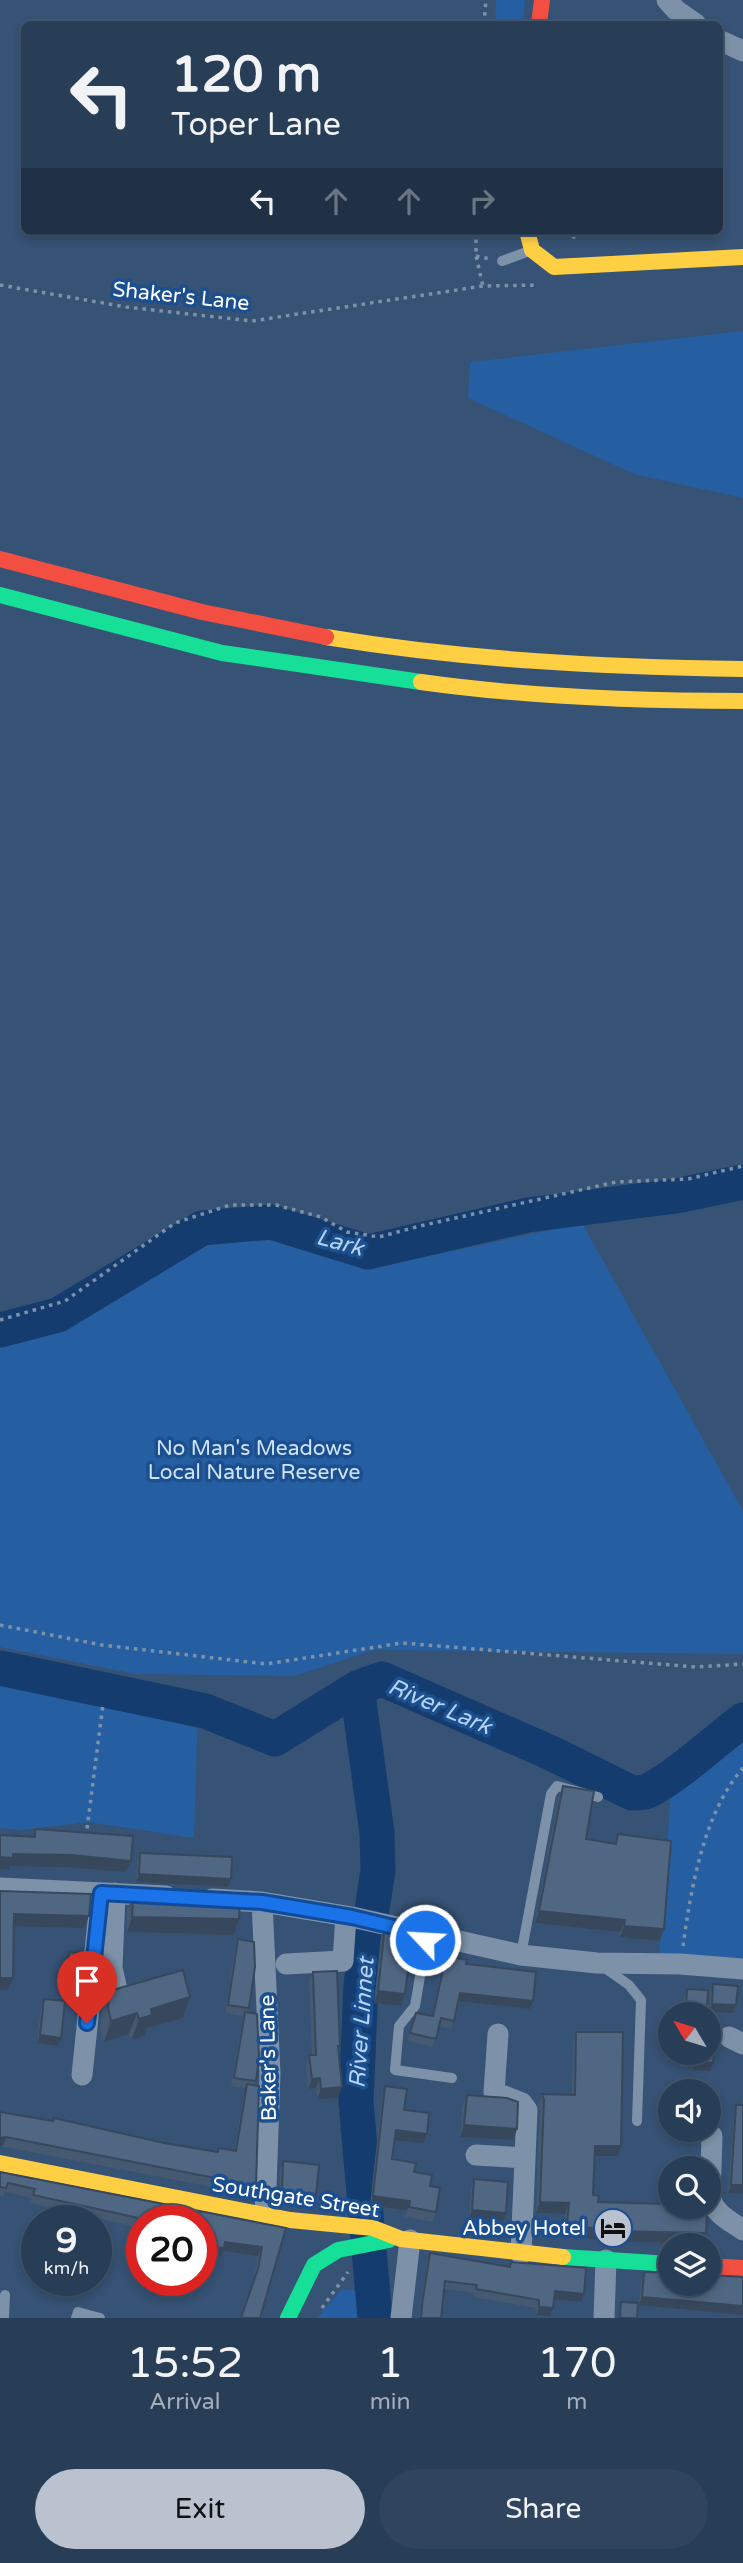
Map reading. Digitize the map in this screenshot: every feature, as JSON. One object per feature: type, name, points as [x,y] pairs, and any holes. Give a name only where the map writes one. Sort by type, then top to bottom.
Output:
[{"type":"main road","points":[[539,21],[542,0]]},
{"type":"main road","points":[[528,235],[532,250],[554,267],[743,257]]},
{"type":"main road","points":[[0,559],[232,619],[329,637],[487,658],[634,668],[743,669]]},
{"type":"main road","points":[[0,595],[222,653],[465,688],[650,701],[743,701]]},
{"type":"main road","points":[[634,668],[711,651]]},
{"type":"main road","points":[[650,701],[708,718]]},
{"type":"main road","name":"Southgate Street","points":[[0,2163],[367,2235],[521,2254],[658,2263]]},
{"type":"main road","points":[[290,2220],[305,2243],[313,2265]]},
{"type":"main road","points":[[288,2318],[313,2265],[367,2235]]},
{"type":"main road","points":[[721,2267],[743,2268]]},
{"type":"street","points":[[667,0],[692,21]]},
{"type":"street","points":[[723,42],[743,51]]},
{"type":"street","points":[[0,1888],[262,1902],[349,1916],[520,1955],[597,1963],[680,1964],[743,1969]]},
{"type":"street","points":[[108,1893],[111,1968],[118,1994]]},
{"type":"street","points":[[82,2075],[108,1893]]},
{"type":"street","name":"Baker's Lane","points":[[262,1902],[270,2074],[265,2215]]},
{"type":"street","points":[[286,1964],[343,1961],[349,1916]]},
{"type":"street","points":[[498,2034],[494,2092],[522,2103],[527,2110],[521,2254]]},
{"type":"street","points":[[712,2142],[709,2198],[720,2216],[743,2230]]},
{"type":"street","points":[[476,2155],[525,2158]]},
{"type":"street","points":[[401,2318],[406,2239]]},
{"type":"street","points":[[604,2318],[606,2260]]},
{"type":"lane","points":[[502,261],[532,250]]},
{"type":"lane","points":[[520,1955],[551,1794],[557,1786],[598,1797]]},
{"type":"lane","points":[[427,1935],[415,2006],[399,2026],[396,2070],[452,2078]]},
{"type":"lane","points":[[597,1963],[629,1985],[641,2000],[637,2121]]},
{"type":"lane","points":[[4,2318],[5,2295]]},
{"type":"lane","points":[[76,2318],[78,2312],[100,2318]]},
{"type":"path","points":[[484,21],[486,0]]},
{"type":"path","name":"Shaker's Lane","points":[[0,285],[126,307],[252,321],[483,286],[475,256],[476,235]]},
{"type":"path","points":[[0,1320],[65,1301],[176,1223],[230,1205],[276,1205],[321,1217],[346,1232],[379,1237],[616,1182],[688,1179],[743,1166]]},
{"type":"path","points":[[0,1625],[102,1645],[266,1664],[402,1643],[696,1667],[743,1664]]},
{"type":"path","points":[[85,1845],[103,1704]]},
{"type":"path","points":[[680,1964],[690,1899],[712,1821],[733,1779],[743,1768]]},
{"type":"path","points":[[320,2309],[342,2283],[353,2264]]},
{"type":"green space","points":[[496,0],[525,0],[523,21],[495,21]]},
{"type":"green space","points":[[743,331],[743,498],[634,474],[468,398],[470,362]]},
{"type":"green space","name":"No Man's Meadows Local Nature Reserve","points":[[582,1223],[743,1511],[743,1654],[374,1650],[294,1676],[136,1674],[0,1647],[0,1340],[60,1324],[193,1244],[276,1240],[369,1269]]},
{"type":"green space","points":[[0,1681],[198,1711],[194,1838],[88,1822],[21,1830],[0,1828]]},
{"type":"green space","points":[[743,1728],[743,1959],[659,1954],[672,1778]]},
{"type":"green space","points":[[342,2289],[370,2292],[371,2318],[317,2318]]},
{"type":"building","points":[[563,1786],[594,1791],[586,1839],[616,1844],[618,1834],[671,1841],[664,1929],[624,1926],[625,1920],[539,1911]]},
{"type":"building","points":[[35,1829],[133,1836],[131,1861],[72,1855],[13,1854],[13,1858],[0,1857],[0,1835],[35,1837]]},
{"type":"building","points":[[140,1853],[232,1857],[231,1879],[139,1874]]},
{"type":"building","points":[[0,1891],[91,1894],[89,1916],[14,1914],[13,1978],[0,1978]]},
{"type":"building","points":[[140,1893],[240,1899],[239,1919],[132,1917],[133,1895]]},
{"type":"building","points":[[385,1925],[413,1931],[405,1994],[378,1991]]},
{"type":"building","points":[[238,1939],[254,1942],[255,1967],[249,2008],[228,2005]]},
{"type":"building","points":[[69,1952],[84,1954],[80,1990],[65,1988]]},
{"type":"building","points":[[446,1956],[467,1960],[466,1964],[536,1972],[533,2001],[460,1993],[454,2021],[441,2018],[436,2039],[410,2033],[416,2013],[433,2016]]},
{"type":"building","points":[[183,1970],[190,1997],[151,2009],[152,2015],[139,2019],[137,2013],[111,2021],[108,2008],[109,1991]]},
{"type":"building","points":[[337,1971],[338,2046],[342,2087],[321,2089],[320,2078],[312,2079],[309,2055],[316,2055],[313,1972]]},
{"type":"building","points":[[713,1984],[738,1986],[736,2005],[712,2002]]},
{"type":"building","points":[[687,1989],[708,1990],[707,2002],[686,2002]]},
{"type":"building","points":[[44,1999],[65,2001],[61,2038],[40,2035]]},
{"type":"building","points":[[245,2012],[257,2014],[259,2057],[256,2081],[234,2078]]},
{"type":"building","points":[[576,2032],[623,2032],[621,2146],[595,2146],[593,2195],[599,2196],[598,2202],[658,2204],[658,2219],[707,2219],[706,2233],[610,2231],[567,2224],[569,2203],[540,2202],[544,2100],[542,2094],[575,2095]]},
{"type":"building","points":[[247,2084],[259,2086],[256,2186],[0,2138],[0,2112],[53,2121],[54,2118],[164,2143],[218,2152],[219,2148],[236,2151]]},
{"type":"building","points":[[385,2086],[407,2089],[404,2110],[429,2113],[427,2134],[396,2130],[392,2159],[416,2163],[414,2172],[432,2175],[430,2186],[440,2188],[436,2212],[409,2207],[410,2201],[373,2196]]},
{"type":"building","points":[[467,2095],[507,2098],[518,2102],[517,2129],[464,2125]]},
{"type":"building","points":[[736,2105],[743,2105],[743,2185],[731,2185]]},
{"type":"building","points":[[283,2161],[319,2165],[316,2194],[282,2191]]},
{"type":"building","points":[[0,2172],[169,2205],[126,2205],[126,2215],[112,2212],[112,2205],[79,2205],[33,2195],[35,2189],[8,2183],[6,2188],[0,2187]]},
{"type":"building","points":[[474,2179],[508,2182],[506,2213],[472,2210]]},
{"type":"building","points":[[217,2214],[286,2228],[260,2318],[241,2318],[258,2269],[262,2247],[225,2242],[224,2248],[217,2247]]},
{"type":"building","points":[[430,2253],[510,2267],[511,2262],[586,2268],[584,2294],[555,2291],[553,2308],[539,2307],[539,2300],[476,2289],[477,2285],[445,2281],[441,2318],[421,2318]]},
{"type":"building","points":[[644,2272],[658,2273],[658,2296],[721,2296],[721,2276],[743,2277],[743,2306],[642,2297]]},
{"type":"building","points":[[621,2302],[638,2303],[637,2318],[620,2318]]},
{"type":"waterway","name":"Lark","points":[[0,1330],[58,1315],[202,1228],[271,1222],[368,1252],[528,1215],[676,1196],[743,1182]]},
{"type":"waterway","name":"River Lark","points":[[0,1668],[205,1711],[275,1739],[357,1688],[382,1679],[551,1753],[632,1793],[646,1792],[660,1784],[743,1720]]},
{"type":"waterway","name":"River Linnet","points":[[357,1688],[377,1833],[378,1870],[361,1984],[356,2102],[375,2318]]},
{"type":"traffic: fast","points":[[0,595],[222,653],[421,682]]},
{"type":"traffic: fast","points":[[288,2318],[314,2265],[338,2250],[389,2240]]},
{"type":"traffic: fast","points":[[563,2257],[658,2263]]},
{"type":"traffic: slow","points":[[528,235],[532,250],[554,267],[743,257]]},
{"type":"traffic: slow","points":[[326,637],[534,661],[743,669]]},
{"type":"traffic: slow","points":[[421,682],[582,697],[743,701]]},
{"type":"traffic: slow","points":[[0,2163],[290,2220],[373,2228],[401,2239],[563,2257]]},
{"type":"traffic: jam","points":[[539,21],[542,0]]},
{"type":"traffic: jam","points":[[0,559],[202,612],[326,637]]},
{"type":"traffic: jam","points":[[721,2267],[743,2268]]},
{"type":"place","name":"Abbey Hotel","points":[[613,2228]]},
{"type":"route","points":[[87,2023],[101,1893],[262,1902],[375,1922],[427,1935],[425,1940]]}]
